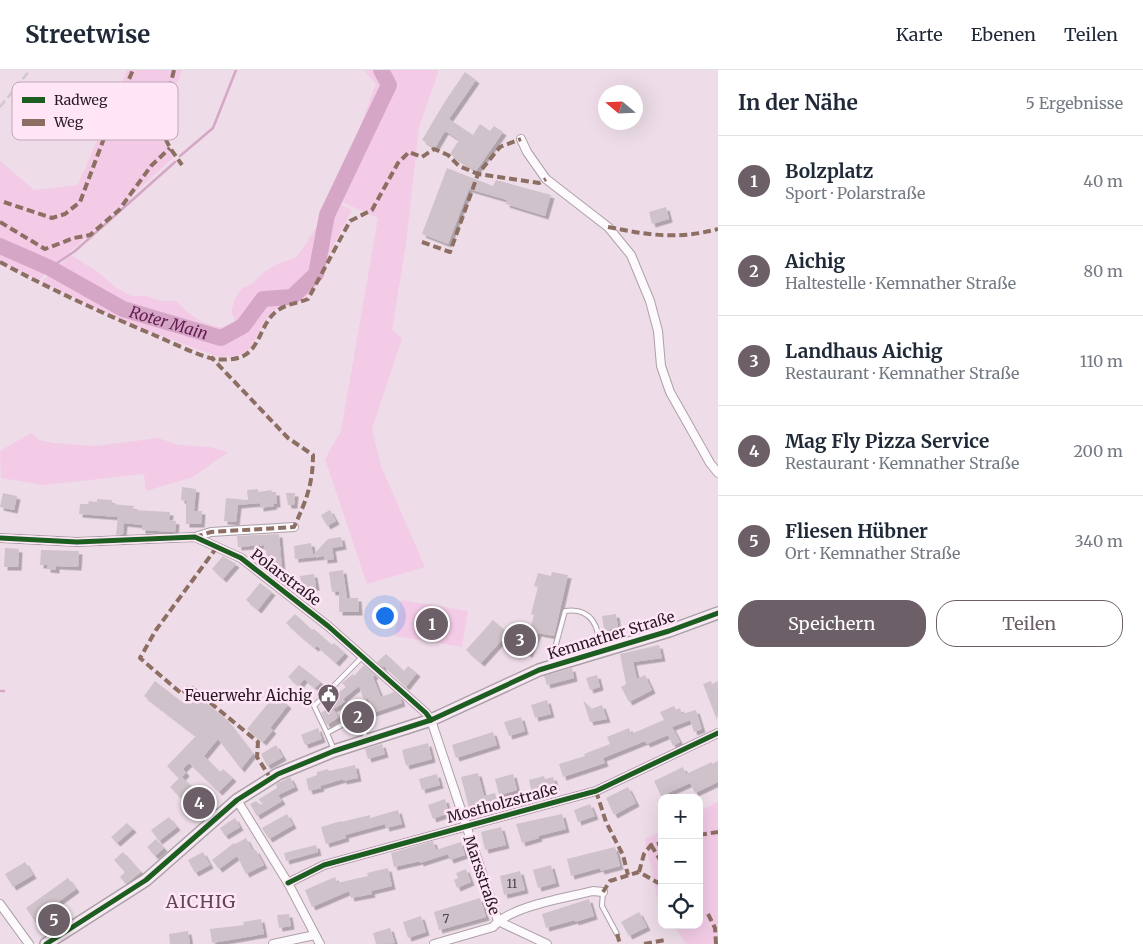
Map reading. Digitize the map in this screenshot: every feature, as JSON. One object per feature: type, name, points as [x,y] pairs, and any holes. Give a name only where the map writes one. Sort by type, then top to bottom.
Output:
[{"type":"main road","name":"Kemnather Straße","points":[[46,944],[146,880],[237,800],[278,774],[334,751],[431,720],[538,670],[669,631],[718,613]]},
{"type":"street","points":[[521,139],[527,152],[546,179],[608,227],[631,255],[650,301],[658,331],[661,366],[670,392],[710,463],[718,472]]},
{"type":"street","name":"Polarstraße","points":[[0,538],[77,542],[195,537],[211,532],[294,527]]},
{"type":"street","name":"Polarstraße","points":[[195,537],[241,558],[315,615],[426,713],[431,720]]},
{"type":"street","name":"Marsstraße","points":[[431,720],[498,921],[547,944]]},
{"type":"street","name":"Mostholzstraße","points":[[288,883],[324,865],[596,791],[718,733]]},
{"type":"street","points":[[237,800],[288,883],[320,944]]},
{"type":"street","points":[[434,944],[492,927],[498,921],[517,911],[593,891],[604,892]]},
{"type":"street","points":[[0,904],[29,944]]},
{"type":"street","points":[[273,944],[315,935]]},
{"type":"lane","points":[[554,666],[552,659],[565,611],[573,610],[584,613],[595,622],[598,652]]},
{"type":"lane","points":[[334,751],[314,706],[363,656]]},
{"type":"lane","points":[[327,733],[352,720],[362,725],[366,740]]},
{"type":"lane","points":[[604,892],[602,906],[617,934]]},
{"type":"shaded area","points":[[127,70],[182,70],[178,82],[122,82]]},
{"type":"shaded area","points":[[364,70],[439,70],[419,127],[406,244],[392,330],[402,338],[372,429],[381,466],[425,567],[367,584],[325,459],[341,431],[378,218],[333,198],[376,84]]},
{"type":"shaded area","points":[[97,140],[162,140],[173,158],[39,280],[0,262],[0,161],[34,190],[78,185]]},
{"type":"shaded area","points":[[329,199],[352,210],[306,298],[296,303],[279,307],[271,313],[248,351],[237,356],[218,357],[132,325],[41,282],[71,255],[99,273],[115,287],[132,296],[147,296],[160,301],[177,301],[185,310],[209,324],[222,327],[233,325],[235,319],[231,312],[235,299],[241,289],[252,284],[264,272],[277,264],[297,257],[321,220]]},
{"type":"shaded area","points":[[31,433],[39,440],[54,443],[96,446],[158,438],[179,445],[210,447],[228,452],[193,477],[146,491],[144,474],[44,485],[1,478],[0,451]]},
{"type":"shaded area","points":[[401,600],[468,611],[462,647],[395,636]]},
{"type":"shaded area","points":[[718,802],[718,944],[686,944],[677,929],[703,929],[703,809]]},
{"type":"shaded area","points":[[658,833],[658,899],[657,897],[645,839]]},
{"type":"building","points":[[465,72],[476,80],[449,119],[473,135],[480,124],[490,131],[494,126],[503,132],[476,171],[450,154],[459,140],[445,131],[435,148],[422,140]]},
{"type":"building","points":[[447,168],[493,186],[496,180],[551,195],[545,216],[506,204],[507,200],[469,189],[448,244],[422,234]]},
{"type":"building","points":[[666,207],[669,219],[652,224],[649,212]]},
{"type":"building","points":[[182,487],[196,489],[194,511],[202,511],[201,524],[186,524],[186,501],[181,500]]},
{"type":"building","points":[[258,489],[258,492],[271,490],[276,492],[277,504],[260,508],[260,503],[238,505],[236,522],[224,521],[226,498],[248,500],[247,490]]},
{"type":"building","points":[[3,493],[17,496],[14,510],[0,507]]},
{"type":"building","points":[[286,493],[295,493],[294,505],[288,505]]},
{"type":"building","points":[[97,499],[112,500],[112,504],[134,506],[133,510],[170,512],[169,520],[176,521],[175,532],[142,530],[142,525],[124,523],[123,534],[116,535],[118,517],[79,514],[80,504],[88,504],[89,501],[97,502]]},
{"type":"building","points":[[330,510],[336,521],[327,526],[321,515]]},
{"type":"building","points":[[279,534],[282,569],[268,571],[264,545],[238,547],[237,536]]},
{"type":"building","points":[[341,537],[343,546],[332,548],[334,559],[324,560],[324,556],[295,559],[294,546],[311,543],[313,555],[328,539]]},
{"type":"building","points":[[5,548],[19,549],[18,567],[4,567]]},
{"type":"building","points":[[41,550],[79,551],[78,567],[56,566],[56,570],[47,569],[47,565],[40,565]]},
{"type":"building","points":[[223,556],[236,564],[223,579],[212,569]]},
{"type":"building","points":[[343,570],[347,598],[358,598],[359,612],[339,612],[339,591],[332,592],[329,572]]},
{"type":"building","points":[[552,572],[568,575],[554,636],[538,633],[529,654],[501,641],[481,663],[466,650],[493,620],[509,634],[513,626],[529,633],[534,615],[531,614],[538,587],[534,586],[538,573],[551,576]]},
{"type":"building","points":[[314,574],[316,587],[302,589],[300,576]]},
{"type":"building","points":[[260,583],[272,592],[258,610],[246,600]]},
{"type":"building","points":[[295,614],[312,630],[314,629],[332,645],[334,643],[345,653],[336,663],[286,623]]},
{"type":"building","points":[[616,614],[618,628],[604,630],[602,616]]},
{"type":"building","points":[[659,645],[662,658],[633,662],[637,679],[645,675],[652,690],[629,702],[621,687],[626,684],[620,654]]},
{"type":"building","points":[[386,654],[404,671],[408,666],[417,673],[406,687],[384,666],[382,667],[377,662]]},
{"type":"building","points":[[299,665],[321,682],[315,688],[304,679],[299,686],[288,677]]},
{"type":"building","points":[[364,665],[375,675],[373,677],[381,697],[394,692],[400,697],[402,703],[373,713],[368,698],[364,700],[359,686],[343,699],[345,702],[333,709],[339,717],[327,725],[321,713],[327,709],[322,703],[346,687],[342,683],[353,674],[354,676]]},
{"type":"building","points":[[572,668],[574,678],[547,685],[544,676]]},
{"type":"building","points":[[597,675],[600,687],[590,690],[586,678]]},
{"type":"building","points":[[155,681],[182,702],[191,691],[225,718],[253,754],[241,769],[218,739],[204,756],[220,772],[223,769],[233,778],[219,792],[189,763],[183,769],[186,773],[182,777],[198,793],[201,791],[210,801],[195,813],[170,787],[179,778],[167,766],[196,736],[144,696]]},
{"type":"building","points":[[711,681],[712,684],[718,681],[717,720],[703,684]]},
{"type":"building","points":[[275,695],[288,705],[270,728],[273,730],[263,742],[247,729]]},
{"type":"building","points":[[547,700],[551,714],[535,718],[531,705]]},
{"type":"building","points":[[583,700],[591,709],[602,705],[607,719],[590,722]]},
{"type":"building","points":[[674,706],[676,710],[680,708],[682,714],[696,710],[702,729],[694,732],[690,720],[672,727],[680,742],[673,746],[668,735],[647,744],[645,741],[603,758],[605,763],[563,777],[559,764],[585,756],[584,754],[610,744],[607,737],[629,728],[631,734],[664,720],[660,712]]},
{"type":"building","points":[[521,717],[525,731],[509,736],[504,722]]},
{"type":"building","points":[[318,728],[322,739],[305,745],[301,735]]},
{"type":"building","points":[[493,732],[497,745],[456,758],[452,745]]},
{"type":"building","points":[[428,743],[432,759],[406,766],[402,750]]},
{"type":"building","points":[[382,744],[385,754],[368,759],[365,749]]},
{"type":"building","points":[[276,745],[283,757],[267,766],[261,754]]},
{"type":"building","points":[[718,761],[718,782],[695,793],[690,783],[665,794],[660,794],[654,781],[683,767],[686,774],[712,762],[712,764]]},
{"type":"building","points":[[355,765],[358,778],[343,781],[343,779],[309,791],[306,779],[317,775],[317,772]]},
{"type":"building","points":[[478,773],[484,796],[495,793],[499,807],[490,809],[488,803],[469,808],[461,777]]},
{"type":"building","points":[[437,774],[440,785],[422,790],[419,779]]},
{"type":"building","points":[[513,774],[517,790],[499,795],[495,779]]},
{"type":"building","points":[[544,776],[545,779],[553,777],[556,787],[532,793],[529,780]]},
{"type":"building","points":[[290,777],[295,787],[278,795],[282,801],[257,816],[250,804],[256,801],[261,805],[265,801],[261,803],[259,799],[277,788],[276,784]]},
{"type":"building","points":[[628,787],[636,803],[614,815],[606,798]]},
{"type":"building","points":[[445,799],[449,813],[433,819],[428,805]]},
{"type":"building","points":[[590,804],[595,816],[578,822],[574,810]]},
{"type":"building","points":[[398,810],[402,824],[386,828],[385,824],[345,835],[346,838],[326,844],[321,827],[370,815],[370,818]]},
{"type":"building","points":[[287,814],[293,825],[269,839],[262,828]]},
{"type":"building","points":[[562,814],[566,829],[538,836],[539,838],[522,843],[516,824]]},
{"type":"building","points":[[169,817],[177,827],[159,841],[151,830]]},
{"type":"building","points":[[235,818],[240,827],[225,836],[220,828]]},
{"type":"building","points":[[127,823],[133,829],[117,843],[111,837]]},
{"type":"building","points":[[501,827],[506,845],[485,850],[481,832]]},
{"type":"building","points":[[246,838],[253,851],[256,850],[264,865],[246,874],[237,856],[219,869],[212,860],[234,843]]},
{"type":"building","points":[[156,839],[164,848],[155,856],[147,847]]},
{"type":"building","points":[[433,841],[436,850],[461,842],[465,855],[450,860],[448,854],[420,863],[420,861],[394,867],[391,853]]},
{"type":"building","points":[[316,845],[318,852],[286,861],[284,853]]},
{"type":"building","points":[[615,847],[620,866],[601,871],[600,868],[571,876],[567,859]]},
{"type":"building","points":[[123,852],[141,872],[126,884],[120,877],[125,872],[114,860]]},
{"type":"building","points":[[203,852],[210,865],[195,873],[188,860]]},
{"type":"building","points":[[25,862],[33,875],[13,887],[5,874]]},
{"type":"building","points":[[551,865],[556,883],[538,888],[533,870]]},
{"type":"building","points":[[388,868],[392,886],[371,891],[372,894],[351,898],[349,891],[312,907],[305,890],[335,877],[337,883],[368,876],[367,873]]},
{"type":"building","points":[[466,869],[471,882],[457,888],[454,880],[458,878],[456,873]]},
{"type":"building","points":[[520,871],[525,890],[504,895],[500,876]]},
{"type":"building","points":[[68,878],[76,889],[53,906],[65,922],[52,931],[43,919],[36,923],[26,908]]},
{"type":"building","points":[[480,898],[486,917],[439,930],[434,912]]},
{"type":"building","points":[[589,899],[594,916],[546,928],[542,914]]},
{"type":"building","points":[[639,912],[647,927],[629,936],[621,922]]},
{"type":"building","points":[[289,914],[291,926],[279,928],[277,915]]},
{"type":"building","points":[[421,916],[426,932],[408,938],[403,922]]},
{"type":"building","points":[[261,919],[264,934],[212,943],[210,929],[244,925],[243,922]]},
{"type":"building","points":[[390,928],[395,943],[376,944],[373,933]]},
{"type":"building","points":[[188,931],[190,944],[170,944],[169,934]]},
{"type":"waterway","points":[[180,156],[213,128],[236,70]]},
{"type":"waterway","name":"Roter Main","points":[[0,246],[50,268],[123,309],[221,338],[243,326],[263,299],[292,297],[316,274],[327,215],[389,85],[381,70]]},
{"type":"waterway","points":[[50,268],[75,251],[175,162]]},
{"type":"railway","points":[[20,82],[30,70]]},
{"type":"railway","points":[[0,107],[12,92]]},
{"type":"marked path","points":[[128,82],[133,70]]},
{"type":"marked path","points":[[171,82],[174,70]]},
{"type":"marked path","points":[[0,262],[76,300],[191,351],[214,359],[228,360],[238,358],[253,348],[271,316],[288,305],[308,299],[350,221],[372,210],[398,163],[409,152],[422,157],[434,149],[448,155],[459,166],[478,174],[500,147],[521,139]]},
{"type":"marked path","points":[[4,202],[52,218],[65,214],[80,202],[103,140]]},
{"type":"marked path","points":[[166,140],[182,165]]},
{"type":"marked path","points":[[0,222],[45,249],[74,238],[90,235],[119,210],[151,166],[170,148]]},
{"type":"marked path","points":[[422,242],[450,252],[478,174],[539,183],[546,179]]},
{"type":"marked path","points":[[608,227],[663,235],[689,234],[718,229]]},
{"type":"marked path","points":[[195,537],[211,532],[294,527],[308,492],[313,465],[313,455],[288,438],[211,357]]},
{"type":"marked path","points":[[217,547],[156,630],[140,658],[182,694],[190,686],[258,742],[257,757],[273,782]]},
{"type":"marked path","points":[[596,791],[606,822],[623,855],[628,875]]},
{"type":"marked path","points":[[703,834],[718,832]]},
{"type":"marked path","points":[[639,872],[644,854],[651,845],[658,844]]},
{"type":"marked path","points":[[651,845],[658,856]]},
{"type":"marked path","points":[[603,892],[610,881],[639,872],[660,884]]},
{"type":"marked path","points":[[708,914],[715,928],[716,944]]},
{"type":"marked path","points":[[617,934],[620,944]]},
{"type":"marked path","points":[[644,944],[665,940]]},
{"type":"cycle path","points":[[0,538],[77,542],[195,537],[241,558],[328,626],[426,713],[431,720]]},
{"type":"cycle path","points":[[46,944],[146,880],[237,800],[278,774],[334,751],[431,720],[539,670],[669,631],[718,613]]},
{"type":"cycle path","points":[[288,883],[324,865],[596,791],[718,733]]},
{"type":"place","name":"Bolzplatz","points":[[432,624]]},
{"type":"place","name":"Landhaus Aichig","points":[[520,640]]},
{"type":"place","name":"Feuerwehr Aichig","points":[[328,714]]},
{"type":"place","name":"Aichig","points":[[358,717]]},
{"type":"place","name":"Mag Fly Pizza Service","points":[[199,803]]},
{"type":"place","name":"Fliesen Hübner","points":[[54,920]]},
{"type":"district","name":"AICHIG","points":[[201,901]]}]
